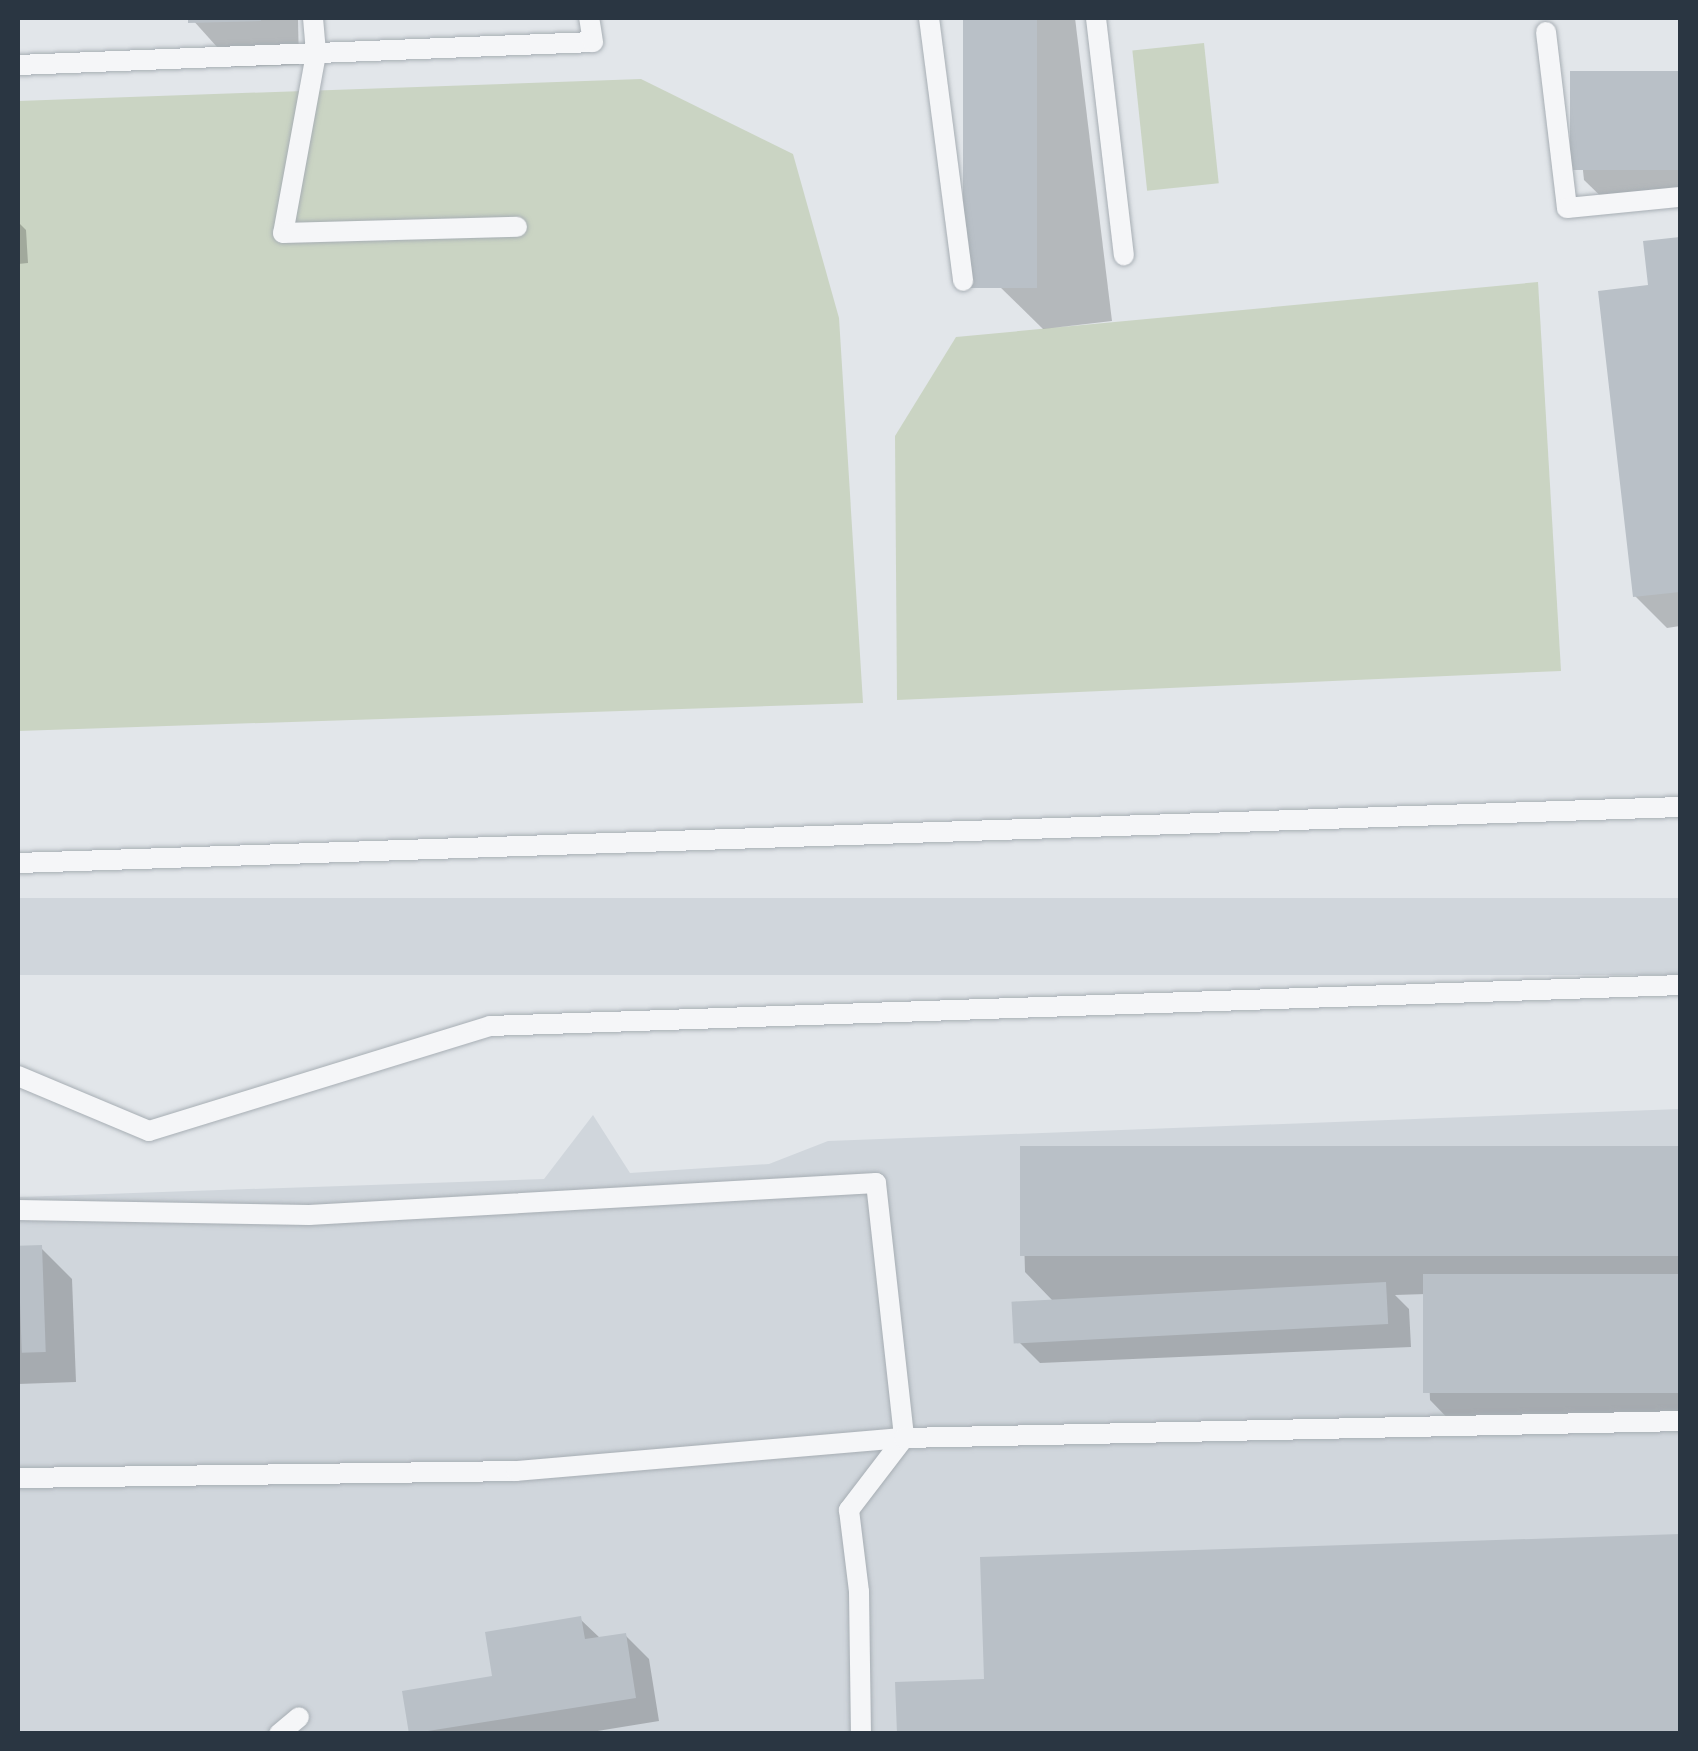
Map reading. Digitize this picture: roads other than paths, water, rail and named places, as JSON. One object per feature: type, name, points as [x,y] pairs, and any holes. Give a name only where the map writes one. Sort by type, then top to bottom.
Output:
[{"type":"lane","points":[[313,18],[316,54],[283,233],[517,228]]},
{"type":"lane","points":[[18,65],[593,42],[589,18]]},
{"type":"lane","points":[[930,18],[963,282]]},
{"type":"lane","points":[[1096,18],[1124,255]]},
{"type":"lane","points":[[1546,32],[1567,208],[1680,196]]},
{"type":"lane","points":[[18,863],[1680,807]]},
{"type":"lane","points":[[18,1076],[149,1131],[490,1026],[1680,985]]},
{"type":"lane","points":[[18,1210],[309,1215],[876,1183],[904,1438],[849,1510],[859,1592],[861,1734]]},
{"type":"lane","points":[[18,1478],[516,1471],[904,1438],[1680,1421]]},
{"type":"lane","points":[[279,1734],[299,1717]]}]
